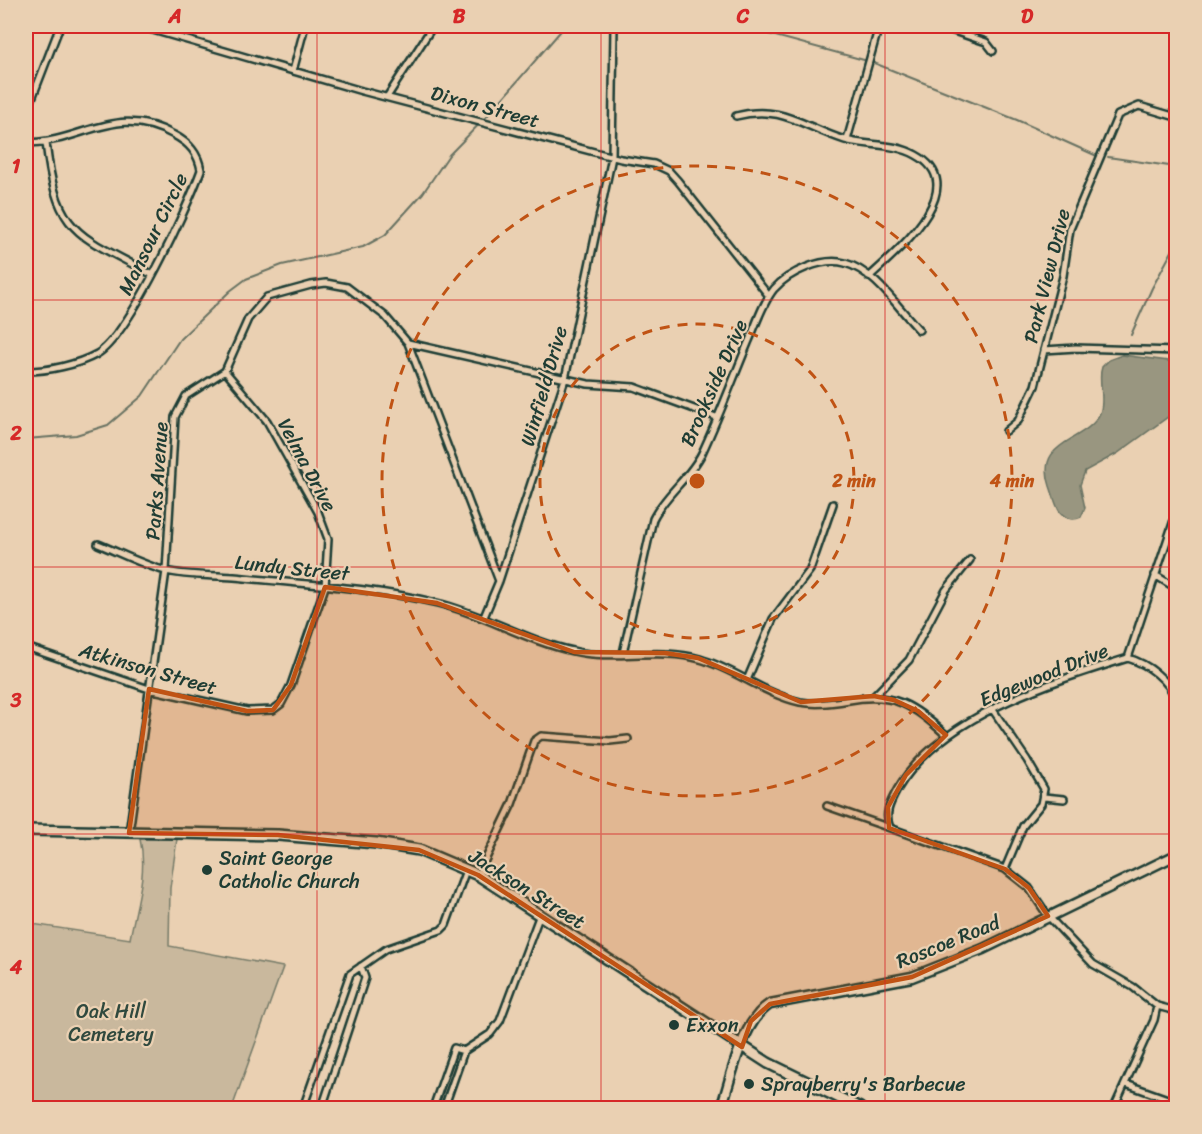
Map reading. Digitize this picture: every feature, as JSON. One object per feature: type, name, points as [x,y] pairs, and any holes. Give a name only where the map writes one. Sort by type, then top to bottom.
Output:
[{"type":"main road","name":"Jackson Street","points":[[26,830],[278,835],[376,843],[419,850],[478,875],[539,917],[742,1047],[844,1105],[860,1108]]},
{"type":"main road","name":"Roscoe Road","points":[[721,1108],[751,1021],[770,1005],[912,978],[983,949],[1176,855]]},
{"type":"street","points":[[26,114],[60,26]]},
{"type":"street","name":"Dixon Street","points":[[139,26],[387,97],[612,157],[654,164],[669,171],[769,296]]},
{"type":"street","points":[[293,71],[305,26]]},
{"type":"street","points":[[387,97],[433,26]]},
{"type":"street","name":"Winfield Drive","points":[[484,617],[499,581],[565,379],[612,157],[614,26]]},
{"type":"street","points":[[847,140],[879,26]]},
{"type":"street","points":[[939,26],[986,42],[993,51]]},
{"type":"street","name":"Park View Drive","points":[[1006,431],[1018,421],[1035,386],[1063,276],[1070,229],[1118,115],[1139,106],[1176,117]]},
{"type":"street","points":[[736,116],[756,111],[785,114],[847,140],[905,150],[918,155],[930,167],[937,181],[935,201],[927,218],[869,277]]},
{"type":"street","name":"Mansour Circle","points":[[26,142],[46,143],[108,122],[128,120],[150,123],[188,142],[199,161],[201,171],[151,274],[118,333],[99,353],[78,362],[26,371]]},
{"type":"street","points":[[46,143],[55,196],[75,231],[151,274]]},
{"type":"street","name":"Brookside Drive","points":[[623,653],[653,519],[663,501],[701,455],[769,296],[795,273],[827,263],[846,263],[869,277],[919,330]]},
{"type":"street","points":[[225,371],[248,319],[267,297],[303,286],[326,283],[347,286],[385,316],[408,342],[499,581]]},
{"type":"street","points":[[408,342],[588,384],[634,387],[716,417]]},
{"type":"street","points":[[1044,351],[1076,348],[1176,351]]},
{"type":"street","name":"Parks Avenue","points":[[129,833],[166,571],[175,417],[186,396],[225,371]]},
{"type":"street","name":"Velma Drive","points":[[225,371],[267,421],[318,512],[328,539],[325,587],[291,685],[281,704],[264,712]]},
{"type":"street","points":[[747,680],[772,619],[810,570],[833,504]]},
{"type":"street","points":[[1128,658],[1176,514]]},
{"type":"street","name":"Lundy Street","points":[[98,544],[166,571],[389,593],[436,603],[484,617],[512,630],[574,652],[606,655],[665,653],[699,658],[779,695],[801,702],[825,703],[874,696]]},
{"type":"street","points":[[874,696],[909,660],[946,590],[970,560]]},
{"type":"street","points":[[1155,574],[1176,588]]},
{"type":"street","name":"Atkinson Street","points":[[26,647],[149,688],[247,711],[264,712]]},
{"type":"street","name":"Edgewood Drive","points":[[890,828],[888,807],[906,775],[946,735],[1015,699],[1128,658],[1140,663],[1163,679],[1176,700]]},
{"type":"street","points":[[874,696],[908,704],[946,735]]},
{"type":"street","points":[[993,710],[1041,782],[1044,797],[1037,810],[1023,826],[1005,869]]},
{"type":"street","points":[[478,875],[505,821],[534,741],[541,736],[610,741],[628,739]]},
{"type":"street","points":[[1044,797],[1064,799]]},
{"type":"street","points":[[827,806],[1005,869],[1029,888],[1048,916],[1093,964],[1133,987],[1157,1006],[1176,1011]]},
{"type":"street","points":[[303,1108],[347,978],[353,969],[386,949],[441,930],[446,925],[466,869]]},
{"type":"street","points":[[444,1108],[464,1051],[490,1034],[500,1021],[539,917]]},
{"type":"street","points":[[322,1108],[365,978],[361,966]]},
{"type":"street","points":[[1114,1108],[1157,1006]]},
{"type":"street","points":[[433,1108],[454,1048],[464,1051]]},
{"type":"street","points":[[1126,1084],[1176,1102]]},
{"type":"highlighted area","points":[[325,587],[437,603],[574,652],[665,653],[698,658],[801,702],[874,696],[894,700],[918,711],[946,735],[906,775],[888,807],[889,828],[1005,869],[1029,888],[1048,916],[912,977],[770,1004],[751,1021],[742,1047],[478,875],[419,850],[278,835],[129,833],[149,689],[247,711],[273,710],[291,685]]},
{"type":"green space","name":"Oak Hill Cemetery","points":[[140,839],[177,839],[170,888],[169,946],[283,967],[232,1108],[26,1108],[26,923],[130,939],[142,877]]},
{"type":"shaded area","points":[[1122,355],[1176,362],[1176,411],[1118,453],[1085,471],[1080,485],[1085,508],[1081,517],[1070,519],[1060,512],[1055,503],[1047,471],[1049,459],[1055,450],[1093,423],[1102,407],[1100,378],[1102,367],[1109,360]]},
{"type":"waterway","points":[[26,439],[76,435],[108,425],[142,396],[180,339],[230,291],[246,279],[282,265],[363,247],[385,235],[423,193],[449,155],[490,113],[565,26]]},
{"type":"waterway","points":[[738,26],[864,60]]},
{"type":"waterway","points":[[874,63],[1017,120],[1097,156]]},
{"type":"waterway","points":[[1108,157],[1176,167]]},
{"type":"waterway","points":[[1131,335],[1152,288],[1176,244]]},
{"type":"place","name":"Saint George Catholic Church","points":[[207,870]]},
{"type":"place","name":"Exxon","points":[[674,1025]]},
{"type":"place","name":"Sprayberry's Barbecue","points":[[749,1084]]}]
